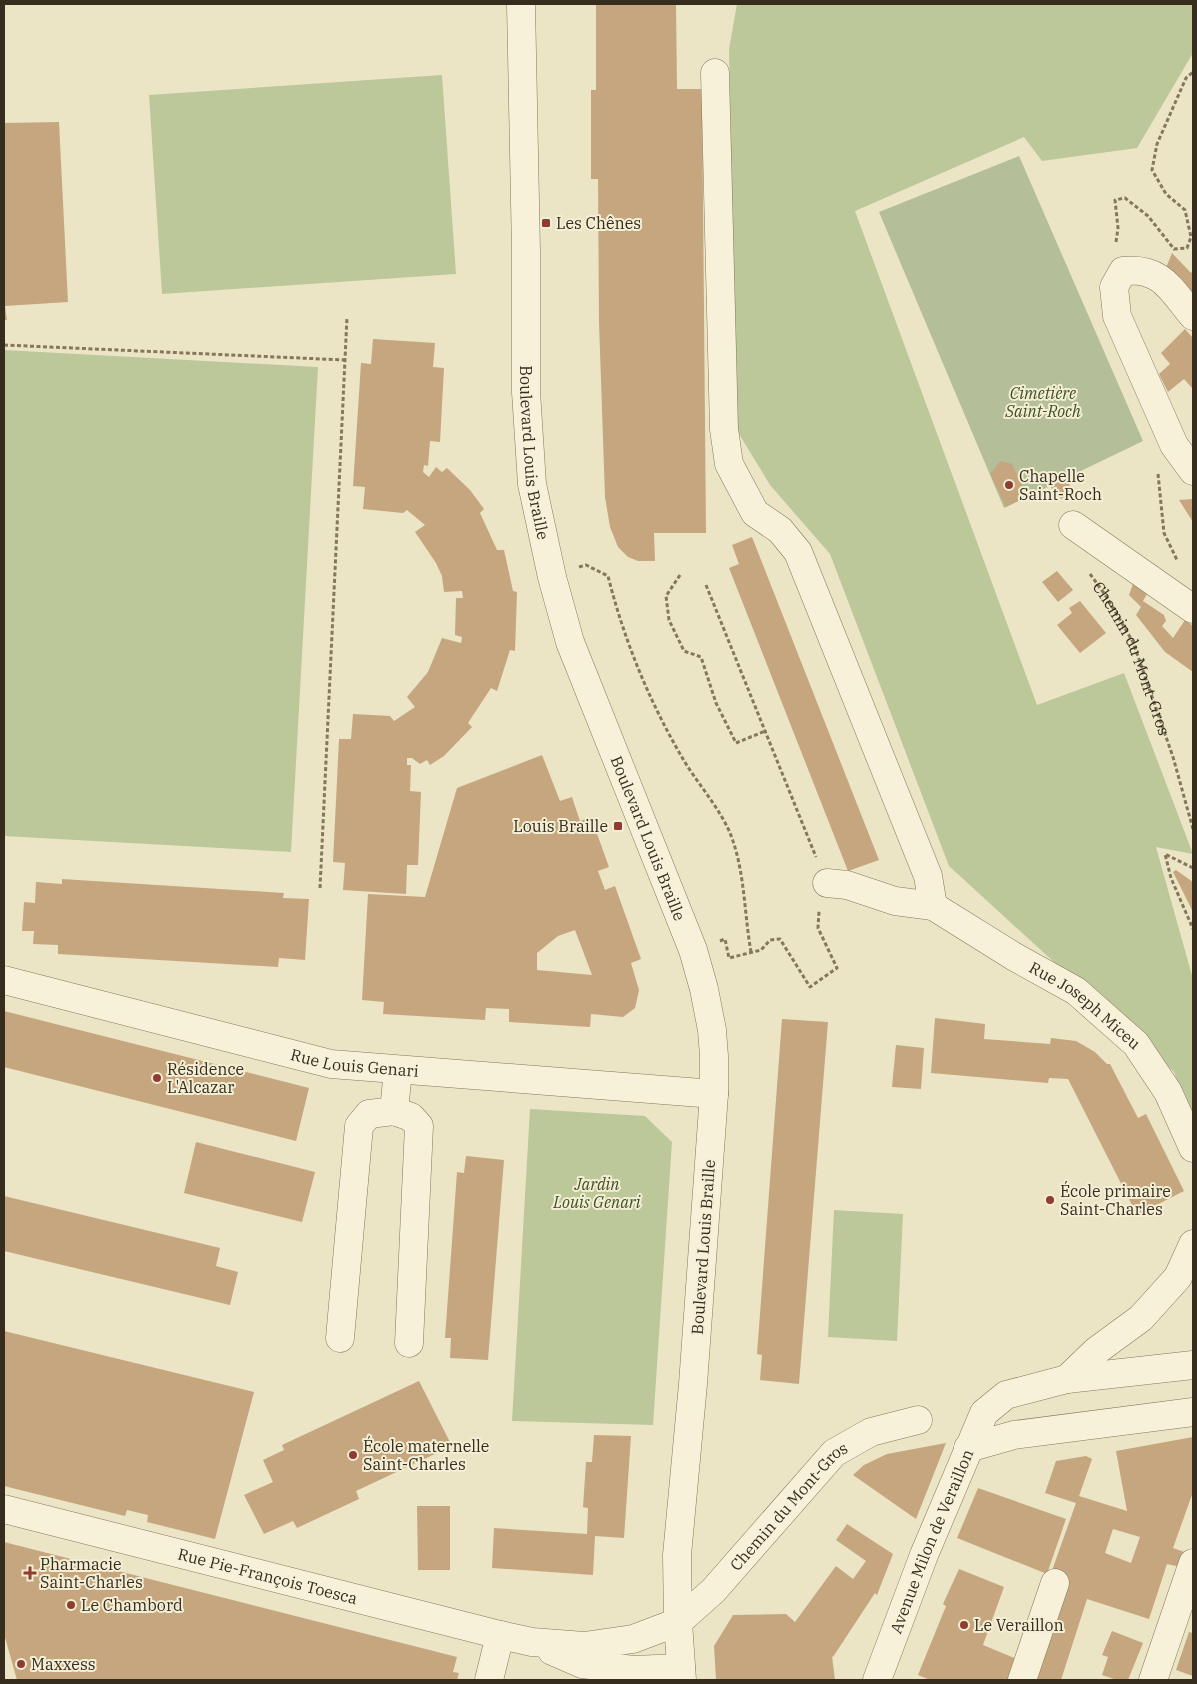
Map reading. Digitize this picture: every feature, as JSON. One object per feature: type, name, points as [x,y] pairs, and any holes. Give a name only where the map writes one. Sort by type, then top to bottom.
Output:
[{"type":"street","name":"Boulevard Louis Braille","points":[[521,4],[526,251],[526,392],[532,484],[552,577],[570,642],[693,950],[704,989],[712,1030],[714,1094],[694,1364],[677,1556],[678,1622],[682,1674]]},
{"type":"street","points":[[715,73],[724,429],[729,464],[755,513],[780,530],[798,552],[928,876],[933,906],[895,900],[847,885],[827,884]]},
{"type":"street","points":[[1193,316],[1160,278],[1141,269],[1123,271],[1114,287],[1117,316],[1174,445],[1193,471]]},
{"type":"street","points":[[1073,525],[1193,609]]},
{"type":"street","name":"Rue Joseph Miceu","points":[[933,906],[1013,956],[1076,991],[1136,1044],[1168,1092],[1193,1148]]},
{"type":"street","name":"Rue Louis Genari","points":[[4,980],[331,1064],[714,1094]]},
{"type":"street","points":[[394,1111],[398,1070]]},
{"type":"street","points":[[340,1338],[360,1126],[369,1114],[394,1111],[411,1117],[419,1126],[409,1343]]},
{"type":"street","points":[[1066,1380],[1096,1351],[1141,1318],[1178,1277],[1193,1244]]},
{"type":"street","points":[[968,1448],[984,1413],[1006,1395],[1066,1380],[1193,1365]]},
{"type":"street","name":"Avenue Milon de Veraillon","points":[[877,1680],[968,1448],[1014,1435],[1193,1412]]},
{"type":"street","name":"Chemin du Mont-Gros","points":[[678,1622],[713,1591],[834,1453],[871,1432],[918,1420]]},
{"type":"street","name":"Rue Pie-François Toesca","points":[[4,1509],[532,1642]]},
{"type":"street","points":[[1153,1680],[1193,1563]]},
{"type":"street","points":[[1022,1680],[1055,1583]]},
{"type":"street","points":[[532,1642],[584,1646],[633,1639],[678,1622]]},
{"type":"street","points":[[490,1680],[500,1635]]},
{"type":"street","points":[[532,1642],[582,1664],[682,1674]]},
{"type":"path","points":[[1116,250],[1118,228],[1115,200],[1124,198],[1148,216],[1174,249],[1187,248],[1191,237],[1185,210],[1166,194],[1152,170],[1157,144],[1186,78],[1193,72]]},
{"type":"path","points":[[320,888],[347,316]]},
{"type":"path","points":[[4,345],[345,360]]},
{"type":"path","points":[[552,577],[586,565],[608,576],[620,621],[645,686],[682,758],[729,831],[740,864],[744,915],[751,952]]},
{"type":"path","name":"Chemin du Mont-Gros","points":[[1086,569],[1106,596],[1133,642],[1173,757],[1193,829]]},
{"type":"path","points":[[680,575],[666,596],[669,620],[684,650],[701,657],[716,703],[736,743],[765,730]]},
{"type":"path","points":[[693,950],[725,939],[729,958],[761,950],[770,940],[780,939],[810,987],[837,968],[818,928],[820,899],[827,884],[706,585]]},
{"type":"path","points":[[1193,868],[1165,854],[1171,878],[1193,929]]},
{"type":"green space","points":[[737,4],[1193,4],[1193,53],[1137,148],[1042,161],[1024,137],[855,211],[1037,705],[1124,673],[1193,854],[1156,847],[1193,979],[1193,1126],[1174,1072],[949,866],[830,554],[770,485],[736,429],[729,49]]},
{"type":"green space","points":[[442,75],[456,274],[162,294],[149,95]]},
{"type":"green space","name":"Cimetière Saint-Roch","points":[[1019,156],[1143,441],[1004,508],[879,212]]},
{"type":"green space","points":[[4,350],[318,367],[291,852],[4,836]]},
{"type":"green space","name":"Jardin Louis Genari","points":[[530,1109],[645,1116],[672,1142],[653,1425],[512,1421]]},
{"type":"green space","points":[[834,1210],[903,1214],[897,1341],[828,1337]]},
{"type":"building","points":[[596,4],[676,4],[677,89],[702,89],[706,533],[654,533],[655,561],[638,561],[628,557],[618,547],[610,527],[605,497],[599,322],[598,179],[591,179],[591,90],[596,90]]},
{"type":"building","points":[[59,122],[68,302],[5,306],[7,320],[4,320],[4,123]]},
{"type":"building","points":[[1172,253],[1193,273],[1193,296],[1164,273]]},
{"type":"building","points":[[1185,329],[1193,338],[1193,389],[1184,379],[1168,392],[1159,374],[1170,364],[1161,353]]},
{"type":"building","points":[[373,339],[435,343],[433,367],[444,368],[440,442],[430,441],[428,466],[424,465],[423,472],[429,477],[436,467],[442,472],[447,468],[470,490],[484,509],[480,513],[497,550],[504,550],[513,591],[517,592],[515,651],[510,650],[497,691],[491,688],[468,723],[472,727],[444,756],[430,765],[427,760],[420,764],[412,758],[407,758],[407,765],[411,765],[410,791],[421,792],[418,865],[407,865],[406,894],[343,890],[345,863],[333,862],[339,739],[351,739],[353,714],[390,716],[394,721],[415,707],[407,697],[428,672],[442,638],[461,643],[462,637],[455,635],[456,598],[463,598],[462,591],[444,592],[442,576],[436,563],[415,532],[425,525],[407,510],[403,513],[363,509],[365,487],[353,486],[361,363],[371,364]]},
{"type":"building","name":"Chapelle Saint-Roch","points":[[1000,461],[1012,464],[1028,496],[1006,507],[990,474]]},
{"type":"building","points":[[1065,479],[1075,492],[1061,499],[1050,486]]},
{"type":"building","points":[[1193,499],[1193,522],[1179,500]]},
{"type":"building","points":[[752,537],[879,860],[848,871],[729,568],[739,564],[732,545]]},
{"type":"building","points":[[1057,571],[1073,590],[1058,602],[1042,582]]},
{"type":"building","points":[[1133,584],[1147,594],[1143,601],[1164,615],[1166,621],[1162,626],[1173,638],[1185,620],[1193,626],[1193,672],[1165,652],[1136,615],[1141,607],[1129,595]]},
{"type":"building","points":[[1080,601],[1106,633],[1080,653],[1057,625],[1072,613],[1069,608]]},
{"type":"building","points":[[542,755],[560,801],[572,797],[580,821],[591,817],[609,867],[598,871],[605,890],[615,886],[641,959],[631,963],[639,990],[635,1008],[623,1017],[591,1014],[590,1027],[509,1022],[509,1009],[486,1008],[485,1020],[383,1014],[384,1002],[362,1000],[368,894],[425,897],[457,788]],"holes":[[[575,930],[592,975],[537,970],[537,953],[558,936]]]},
{"type":"building","points":[[1176,870],[1193,882],[1193,912],[1173,872]]},
{"type":"building","points":[[62,879],[284,893],[283,898],[309,899],[305,960],[279,958],[278,967],[58,954],[58,945],[33,944],[34,931],[22,931],[24,902],[35,903],[36,882],[62,884]]},
{"type":"building","name":"Résidence L'Alcazar","points":[[4,1011],[309,1088],[296,1141],[4,1067]]},
{"type":"building","points":[[935,1018],[985,1024],[984,1039],[1050,1044],[1051,1038],[1076,1041],[1095,1052],[1107,1064],[1110,1064],[1138,1118],[1146,1114],[1184,1191],[1137,1215],[1068,1079],[1049,1078],[1048,1083],[931,1073]]},
{"type":"building","points":[[782,1019],[828,1022],[799,1384],[760,1380],[762,1355],[757,1354]]},
{"type":"building","points":[[896,1045],[924,1048],[921,1089],[892,1087]]},
{"type":"building","points":[[196,1142],[315,1172],[302,1222],[184,1193]]},
{"type":"building","points":[[466,1156],[504,1160],[488,1360],[450,1358],[451,1338],[445,1338],[457,1172],[464,1173]]},
{"type":"building","points":[[4,1196],[220,1248],[216,1266],[238,1272],[230,1305],[4,1251]]},
{"type":"building","points":[[4,1331],[254,1392],[215,1539],[147,1522],[148,1515],[127,1510],[125,1516],[4,1486]]},
{"type":"building","name":"École maternelle Saint-Charles","points":[[419,1381],[452,1446],[356,1491],[359,1499],[297,1528],[293,1521],[264,1534],[244,1495],[273,1482],[263,1460],[284,1450],[282,1445]]},
{"type":"building","points":[[594,1435],[631,1436],[624,1538],[595,1536],[593,1575],[492,1568],[494,1528],[587,1534],[588,1508],[583,1507],[586,1462],[592,1462]]},
{"type":"building","points":[[1193,1437],[1193,1492],[1173,1548],[1187,1553],[1181,1567],[1167,1564],[1149,1619],[1087,1599],[1061,1680],[1033,1680],[1050,1576],[1076,1503],[1045,1493],[1056,1461],[1086,1456],[1092,1459],[1079,1496],[1127,1511],[1116,1451]],"holes":[[[1113,1529],[1140,1537],[1131,1563],[1105,1553]]]},
{"type":"building","points":[[946,1443],[916,1519],[853,1475],[864,1465],[887,1454]]},
{"type":"building","points":[[978,1488],[1066,1519],[1047,1574],[957,1538]]},
{"type":"building","points":[[417,1506],[450,1506],[450,1570],[418,1570]]},
{"type":"building","points":[[847,1524],[893,1554],[877,1595],[875,1593],[832,1656],[835,1680],[716,1680],[714,1646],[733,1615],[786,1614],[795,1622],[836,1566],[853,1579],[866,1561],[836,1540]]},
{"type":"building","points":[[4,1542],[457,1657],[453,1672],[459,1673],[457,1680],[17,1680],[4,1634]]},
{"type":"building","name":"Le Veraillon","points":[[959,1569],[1004,1587],[983,1645],[1019,1660],[1011,1680],[930,1680],[918,1675],[946,1606],[943,1604]]},
{"type":"building","points":[[1112,1631],[1143,1643],[1128,1680],[1117,1680],[1102,1675],[1108,1657],[1102,1655]]},
{"type":"building","points":[[1189,1632],[1193,1633],[1193,1676],[1176,1670]]},
{"type":"place","name":"Les Chênes","points":[[546,223]]},
{"type":"place","name":"Chapelle Saint-Roch","points":[[1009,485]]},
{"type":"place","name":"Louis Braille","points":[[618,826]]},
{"type":"place","name":"Résidence L'Alcazar","points":[[157,1078]]},
{"type":"place","name":"École primaire Saint-Charles","points":[[1050,1200]]},
{"type":"place","name":"École maternelle Saint-Charles","points":[[353,1455]]},
{"type":"place","name":"Pharmacie Saint-Charles","points":[[30,1573]]},
{"type":"place","name":"Le Chambord","points":[[71,1605]]},
{"type":"place","name":"Le Veraillon","points":[[964,1625]]},
{"type":"place","name":"Maxxess","points":[[21,1664]]}]
